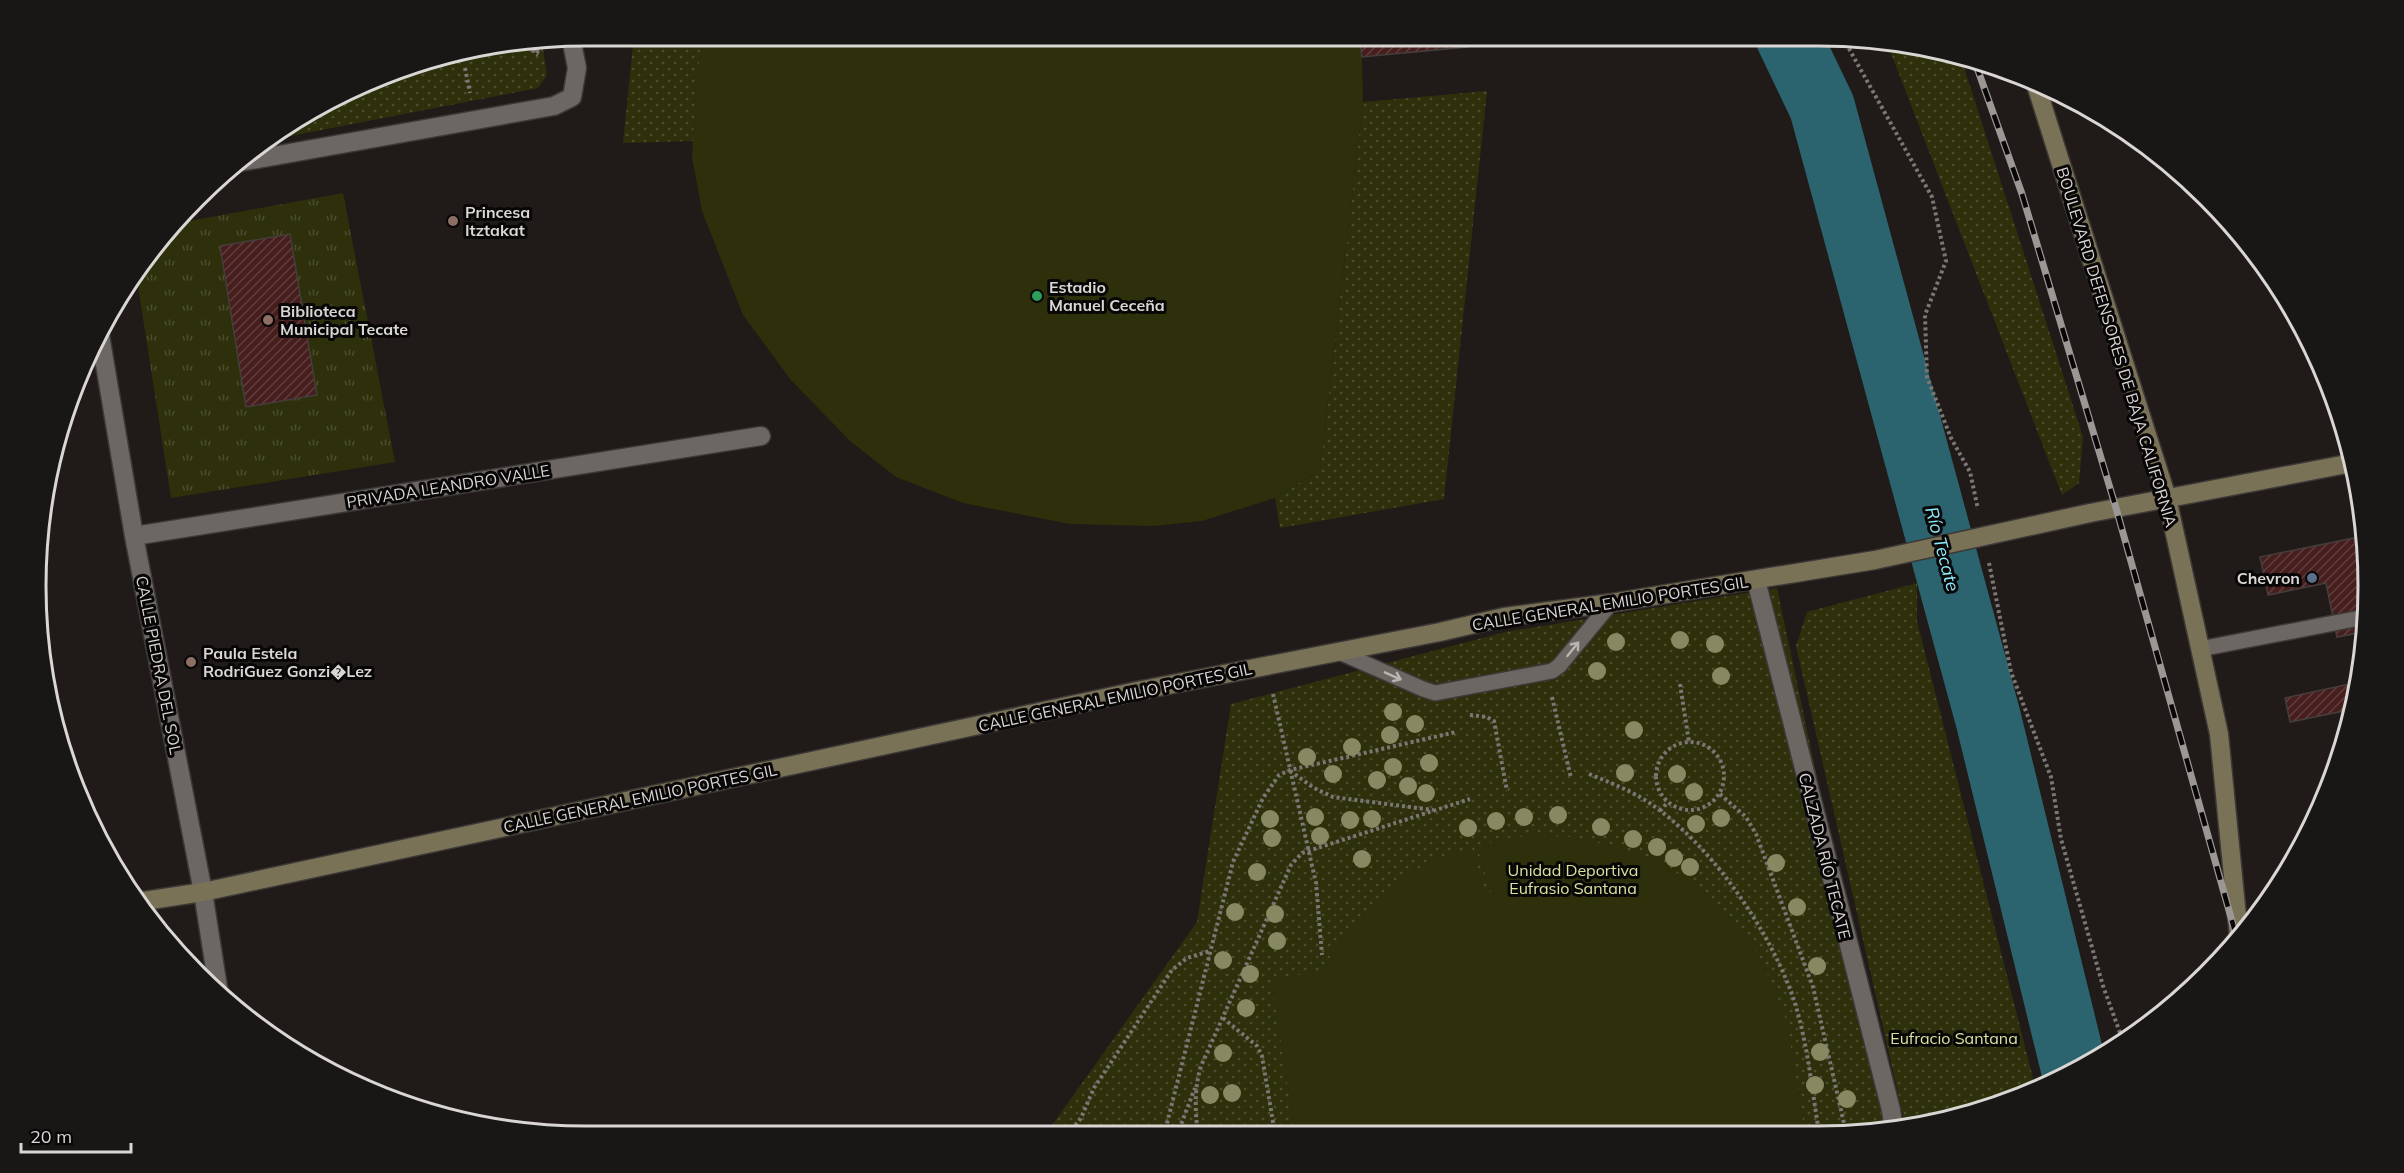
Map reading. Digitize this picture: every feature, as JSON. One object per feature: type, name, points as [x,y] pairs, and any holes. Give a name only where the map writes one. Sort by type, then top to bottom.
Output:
[{"type":"street","points":[[257,159],[554,106],[572,96],[577,68],[573,47]]},
{"type":"street","name":"BOULEVARD DEFENSORES DE BAJA CALIFORNIA","points":[[2031,91],[2045,113]]},
{"type":"street","name":"BOULEVARD DEFENSORES DE BAJA CALIFORNIA","points":[[2040,95],[2167,498],[2218,734],[2238,925]]},
{"type":"street","name":"CALLE PIEDRA DEL SOL","points":[[102,348],[134,536],[203,892],[217,979]]},
{"type":"street","name":"PRIVADA LEANDRO VALLE","points":[[134,536],[761,436]]},
{"type":"street","name":"CALLE GENERAL EMILIO PORTES GIL","points":[[148,900],[203,892],[1126,694],[1440,632],[1504,617],[1611,603],[1875,560],[2090,513],[2343,465]]},
{"type":"street","name":"CALZADA RÍO TECATE","points":[[1756,580],[1893,1121]]},
{"type":"lane","points":[[1339,652],[1424,689],[1445,692],[1547,673],[1559,666],[1611,603]]},
{"type":"lane","points":[[2200,649],[2356,619]]},
{"type":"path","points":[[1547,673],[1571,778]]},
{"type":"path","points":[[1680,684],[1689,742]]},
{"type":"path","points":[[1445,692],[1452,713],[1487,717],[1494,721],[1507,791]]},
{"type":"path","points":[[1273,693],[1318,892],[1322,955]]},
{"type":"path","points":[[1166,1126],[1233,862],[1263,798],[1279,775],[1290,770],[1456,732]]},
{"type":"path","points":[[1689,742],[1705,745],[1721,759],[1724,783],[1720,794],[1702,809],[1679,809],[1661,794],[1656,771],[1659,761],[1665,752],[1674,746],[1689,742]]},
{"type":"path","points":[[1290,770],[1314,788],[1333,797],[1435,810]]},
{"type":"path","points":[[1589,774],[1622,787],[1660,811],[1695,841],[1734,890],[1765,936],[1790,989],[1801,1028],[1817,1126]]},
{"type":"path","points":[[1720,794],[1746,817],[1756,834],[1814,987],[1845,1125]]},
{"type":"path","points":[[1180,1126],[1201,1066],[1291,865],[1302,853],[1470,799]]},
{"type":"path","points":[[1660,811],[1668,802]]},
{"type":"path","points":[[1075,1126],[1081,1118],[1094,1088],[1172,970],[1187,958],[1210,951]]},
{"type":"path","points":[[1223,1018],[1257,1046],[1262,1056],[1274,1126]]},
{"type":"path","points":[[1196,1084],[1197,1126]]},
{"type":"green space","points":[[633,47],[702,47],[693,141],[623,143]]},
{"type":"green space","name":"Estadio Manuel Ceceña","points":[[701,47],[1467,47],[1362,57],[1363,102],[1320,470],[1275,498],[1202,521],[1153,526],[1070,524],[963,503],[896,477],[850,441],[790,379],[743,315],[702,211],[692,157]]},
{"type":"green space","points":[[543,49],[547,75],[538,88],[289,136],[348,102],[380,88],[413,75],[481,57]]},
{"type":"green space","points":[[1890,51],[1964,67],[2083,437],[2079,483],[2062,495]]},
{"type":"green space","points":[[1487,91],[1444,499],[1280,528],[1275,498],[1320,470],[1363,102]]},
{"type":"green space","points":[[343,193],[395,462],[171,498],[138,286],[190,221]]},
{"type":"green space","name":"Eufracio Santana","points":[[1917,583],[1917,621],[2034,1081],[1991,1098],[1904,1119],[1796,646],[1807,612]]},
{"type":"green space","name":"Unidad Deportiva Eufrasio Santana","points":[[1777,588],[1890,1122],[1818,1126],[1051,1126],[1197,922],[1231,704],[1505,632]]},
{"type":"green space","points":[[1573,837],[1616,847],[1657,861],[1696,885],[1753,945],[1775,990],[1787,1023],[1804,1126],[1294,1126],[1271,978],[1322,972],[1342,941],[1371,907],[1404,878],[1436,859],[1472,848],[1487,897],[1492,896],[1477,847],[1505,838]]},
{"type":"building","points":[[1361,47],[1467,47],[1362,57]]},
{"type":"building","name":"Biblioteca Municipal Tecate","points":[[290,234],[317,395],[246,407],[220,246]]},
{"type":"building","points":[[2354,538],[2358,586],[2355,634],[2337,637],[2326,583],[2268,595],[2260,557]]},
{"type":"building","points":[[2348,684],[2342,711],[2290,722],[2285,698]]},
{"type":"waterway","name":"Río Tecate","points":[[1793,47],[1822,107],[1988,718],[2072,1062]]},
{"type":"railway","points":[[1978,71],[2022,194],[2116,508],[2234,929]]},
{"type":"place","name":"Princesa Itztakat","points":[[453,221]]},
{"type":"place","name":"Estadio Manuel Ceceña","points":[[1037,296]]},
{"type":"place","name":"Biblioteca Municipal Tecate","points":[[268,320]]},
{"type":"place","name":"Chevron","points":[[2312,578]]},
{"type":"place","name":"Paula Estela RodriGuez Gonzi�Lez","points":[[191,662]]}]
